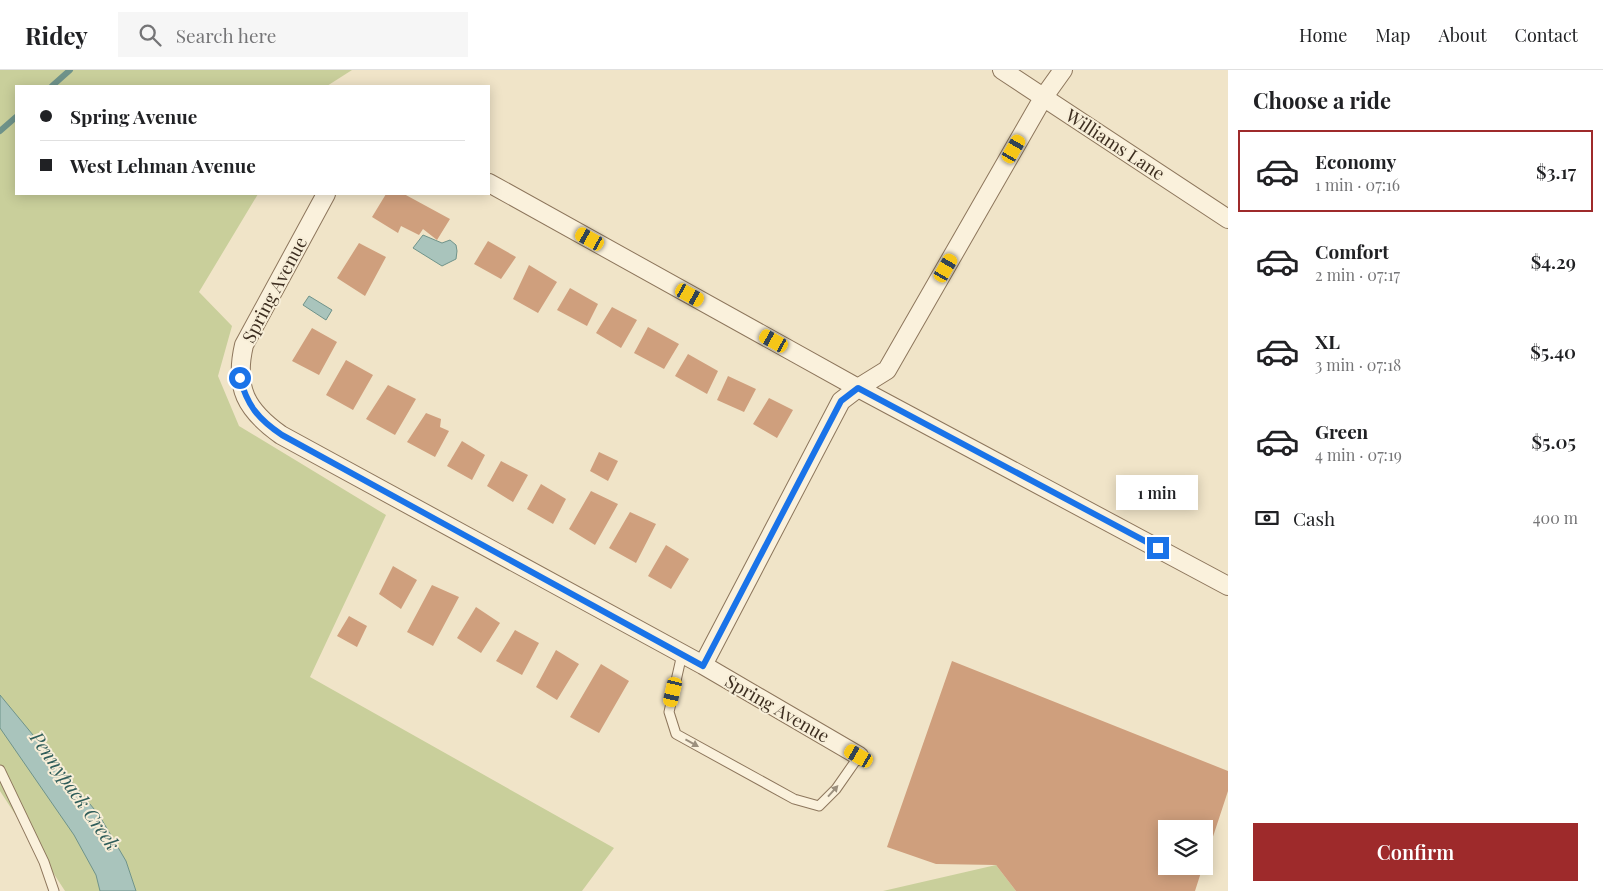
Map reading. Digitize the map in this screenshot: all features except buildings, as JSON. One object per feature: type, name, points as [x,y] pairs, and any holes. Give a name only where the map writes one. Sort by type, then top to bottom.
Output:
[{"type":"street","name":"Williams Lane","points":[[1002,70],[1228,219]]},
{"type":"street","points":[[703,666],[841,401],[887,370],[1043,98],[1063,70]]},
{"type":"street","points":[[490,184],[858,388],[1228,586]]},
{"type":"street","name":"Spring Avenue","points":[[325,195],[244,345],[240,362],[240,378],[244,394],[254,411],[266,424],[282,435],[682,654],[859,756]]},
{"type":"lane","points":[[682,654],[668,712],[676,734],[794,799],[819,806],[836,789],[859,756]]},
{"type":"lane","points":[[0,770],[44,862],[54,891]]},
{"type":"green space","points":[[0,70],[352,70],[329,85],[15,85],[15,195],[257,195],[199,292],[232,326],[218,376],[239,426],[386,515],[310,677],[614,848],[582,891],[65,891],[0,791]]},
{"type":"green space","points":[[996,865],[1016,891],[883,891]]},
{"type":"water","points":[[423,235],[442,243],[450,240],[456,245],[456,259],[442,266],[413,248]]},
{"type":"water","points":[[309,296],[332,310],[326,320],[303,305]]},
{"type":"water","name":"Pennypack Creek","points":[[0,695],[99,815],[126,861],[136,891],[100,891],[96,875],[74,835],[0,728]]},
{"type":"waterway","points":[[53,85],[70,70]]},
{"type":"waterway","points":[[0,131],[15,118]]},
{"type":"route","points":[[240,378],[244,394],[254,411],[266,424],[282,435],[703,666],[841,401],[858,388],[1158,548]]}]
